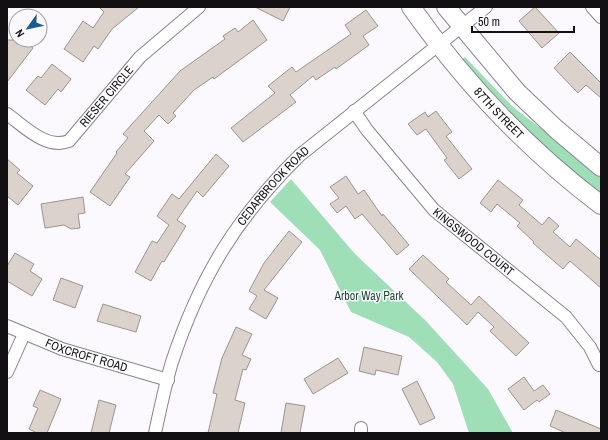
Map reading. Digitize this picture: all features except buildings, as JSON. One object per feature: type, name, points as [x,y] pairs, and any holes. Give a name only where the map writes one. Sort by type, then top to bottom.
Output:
[{"type":"street","name":"RIESER CIRCLE","points":[[7,114],[45,141],[61,144],[69,141],[144,53],[199,7]]},
{"type":"street","name":"87TH STREET","points":[[411,7],[438,45],[493,108],[562,174],[601,205]]},
{"type":"street","points":[[446,7],[461,27],[517,92],[556,129],[601,167]]},
{"type":"street","name":"CEDARBROOK ROAD","points":[[155,433],[172,364],[196,299],[223,247],[241,221],[274,181],[300,154],[486,7]]},
{"type":"street","points":[[592,7],[601,17]]},
{"type":"street","name":"KINGSWOOD COURT","points":[[354,111],[367,130],[434,210],[566,317],[590,347],[599,365]]},
{"type":"street","name":"FOXCROFT ROAD","points":[[7,326],[62,349],[168,380]]},
{"type":"street","points":[[7,372],[24,334]]},
{"type":"green space","points":[[465,57],[513,107],[556,140],[601,178],[601,196],[540,143],[504,107],[466,65],[462,59]]},
{"type":"green space","name":"Arbor Way Park","points":[[291,179],[355,254],[426,321],[488,389],[513,433],[469,433],[453,384],[437,362],[409,337],[351,312],[320,250],[270,202]]}]
